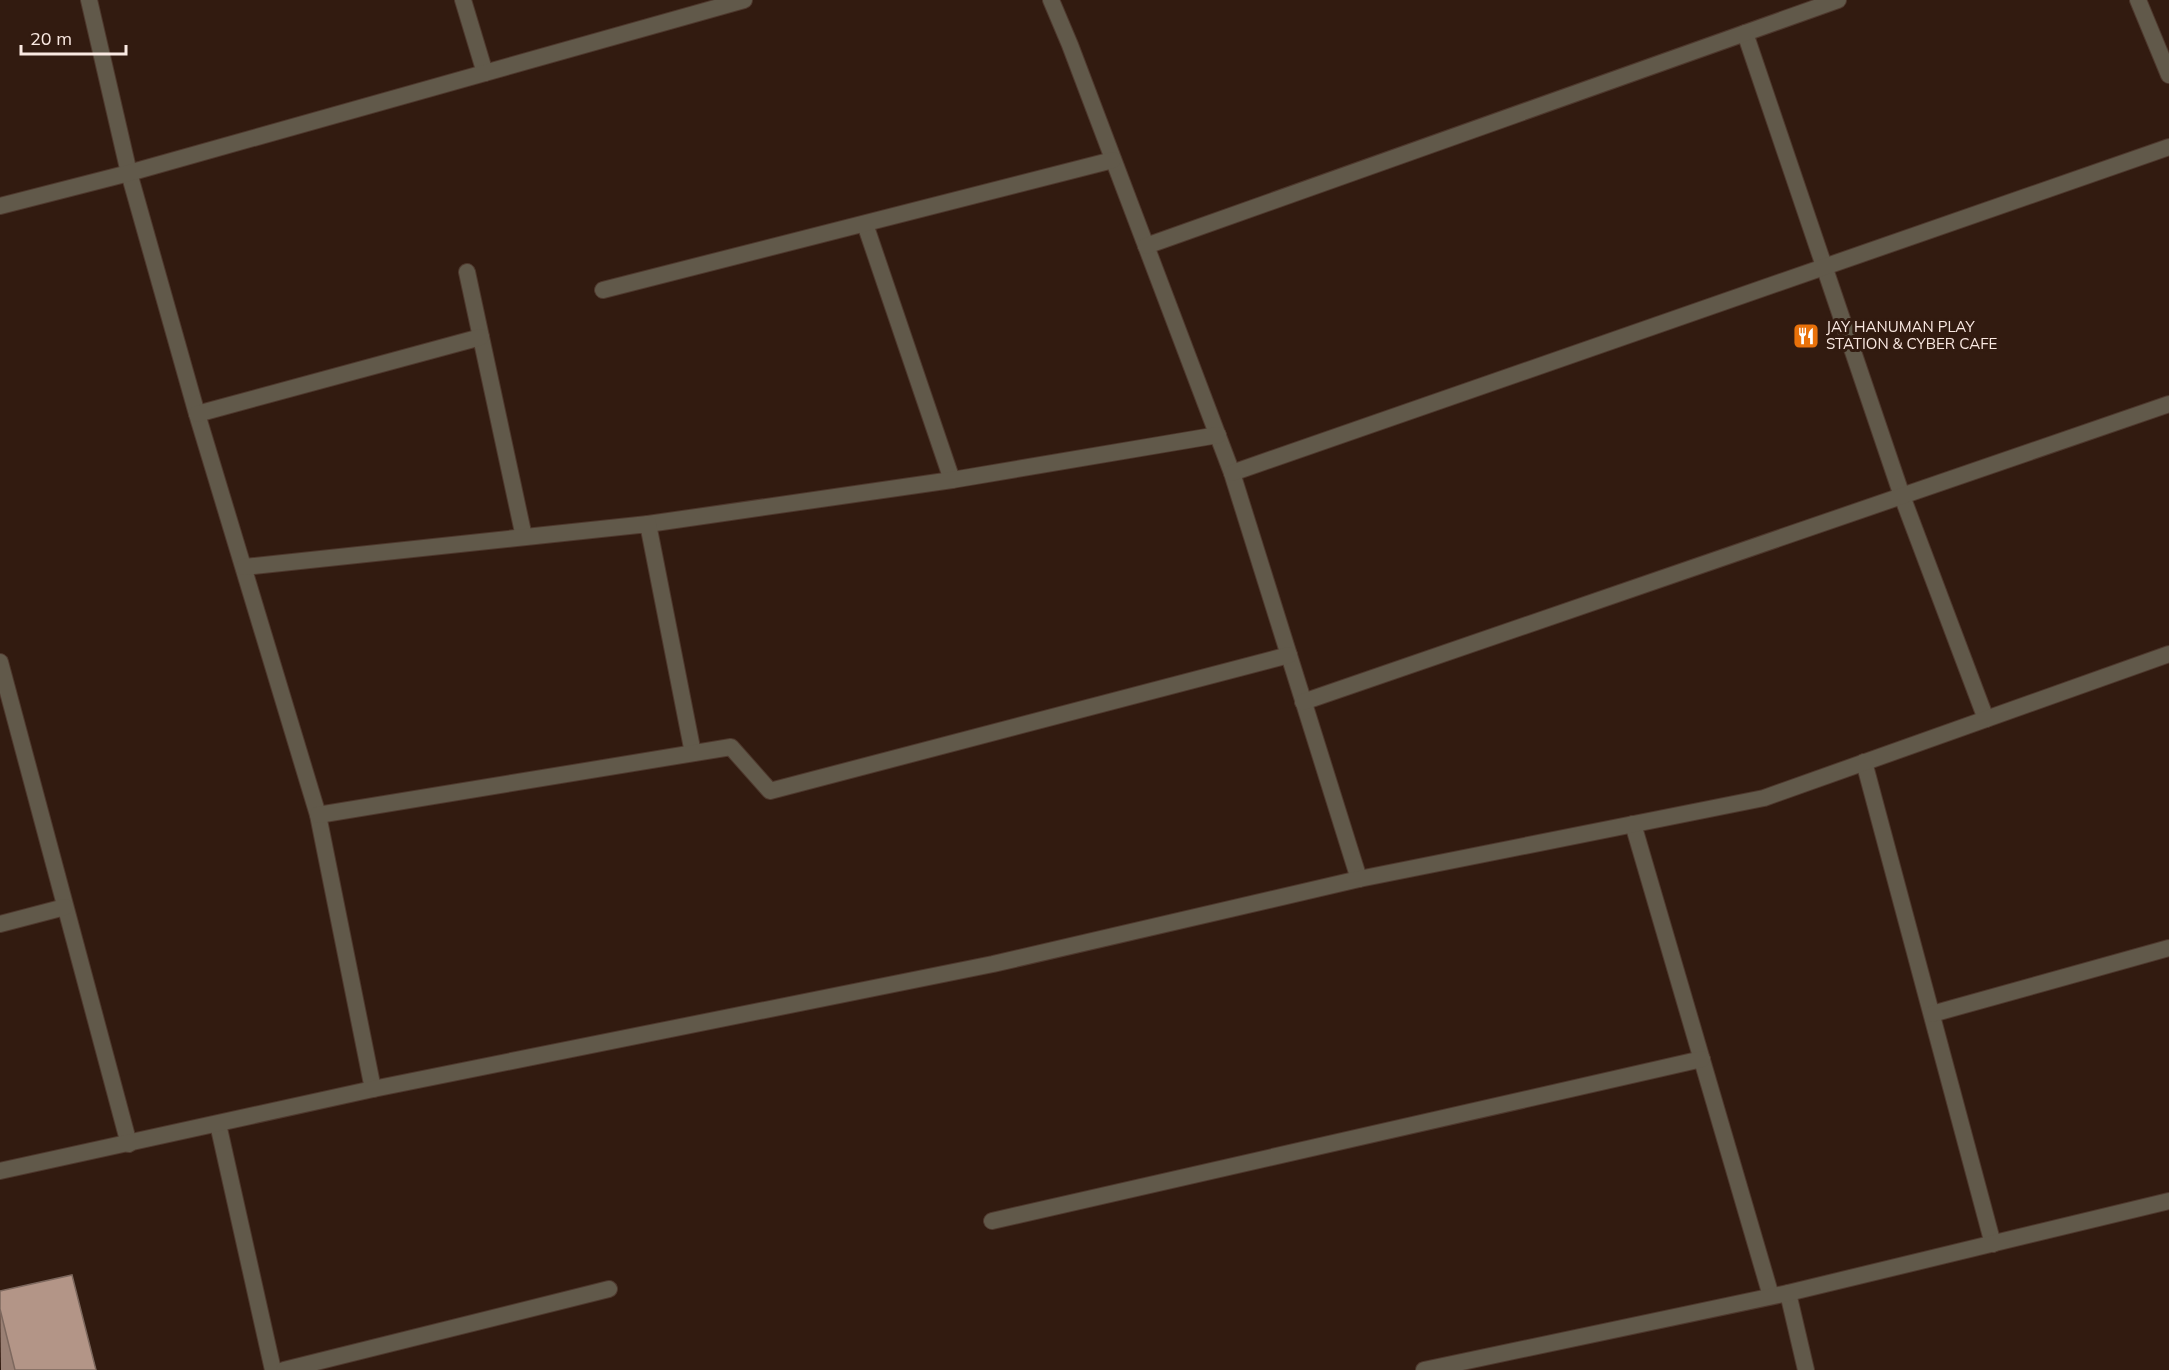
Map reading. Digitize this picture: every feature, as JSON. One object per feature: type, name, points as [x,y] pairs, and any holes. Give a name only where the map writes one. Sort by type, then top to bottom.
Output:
[{"type":"street","points":[[89,0],[129,173],[197,414],[318,815],[373,1089]]},
{"type":"street","points":[[463,0],[485,73]]},
{"type":"street","points":[[0,206],[129,173],[744,0]]},
{"type":"street","points":[[1051,0],[1232,473],[1359,879]]},
{"type":"street","points":[[1146,246],[1838,0]]},
{"type":"street","points":[[2138,0],[2169,75]]},
{"type":"street","points":[[1745,33],[1902,496],[1986,719]]},
{"type":"street","points":[[1232,473],[2169,147]]},
{"type":"street","points":[[603,291],[1113,160]]},
{"type":"street","points":[[865,224],[952,480]]},
{"type":"street","points":[[467,272],[524,537]]},
{"type":"street","points":[[197,414],[481,337]]},
{"type":"street","points":[[1303,702],[2169,404]]},
{"type":"street","points":[[244,567],[648,524],[952,480],[1218,435]]},
{"type":"street","points":[[648,524],[693,753]]},
{"type":"street","points":[[0,1172],[373,1089],[993,964],[1359,879],[1764,798],[2169,654]]},
{"type":"street","points":[[318,815],[731,747],[770,792],[1289,655]]},
{"type":"street","points":[[0,662],[129,1144]]},
{"type":"street","points":[[1864,762],[1993,1244]]},
{"type":"street","points":[[1633,824],[1702,1059],[1806,1370]]},
{"type":"street","points":[[0,924],[65,907]]},
{"type":"street","points":[[1932,1014],[2169,948]]},
{"type":"street","points":[[992,1221],[1702,1059]]},
{"type":"street","points":[[218,1124],[273,1370]]},
{"type":"street","points":[[1424,1370],[1780,1295],[2169,1201]]},
{"type":"street","points":[[284,1370],[609,1289]]},
{"type":"building","points":[[72,1275],[96,1370],[15,1370],[0,1309],[0,1291]]},
{"type":"place","name":"JAY HANUMAN PLAY STATION & CYBER CAFE","points":[[1806,336]]}]
